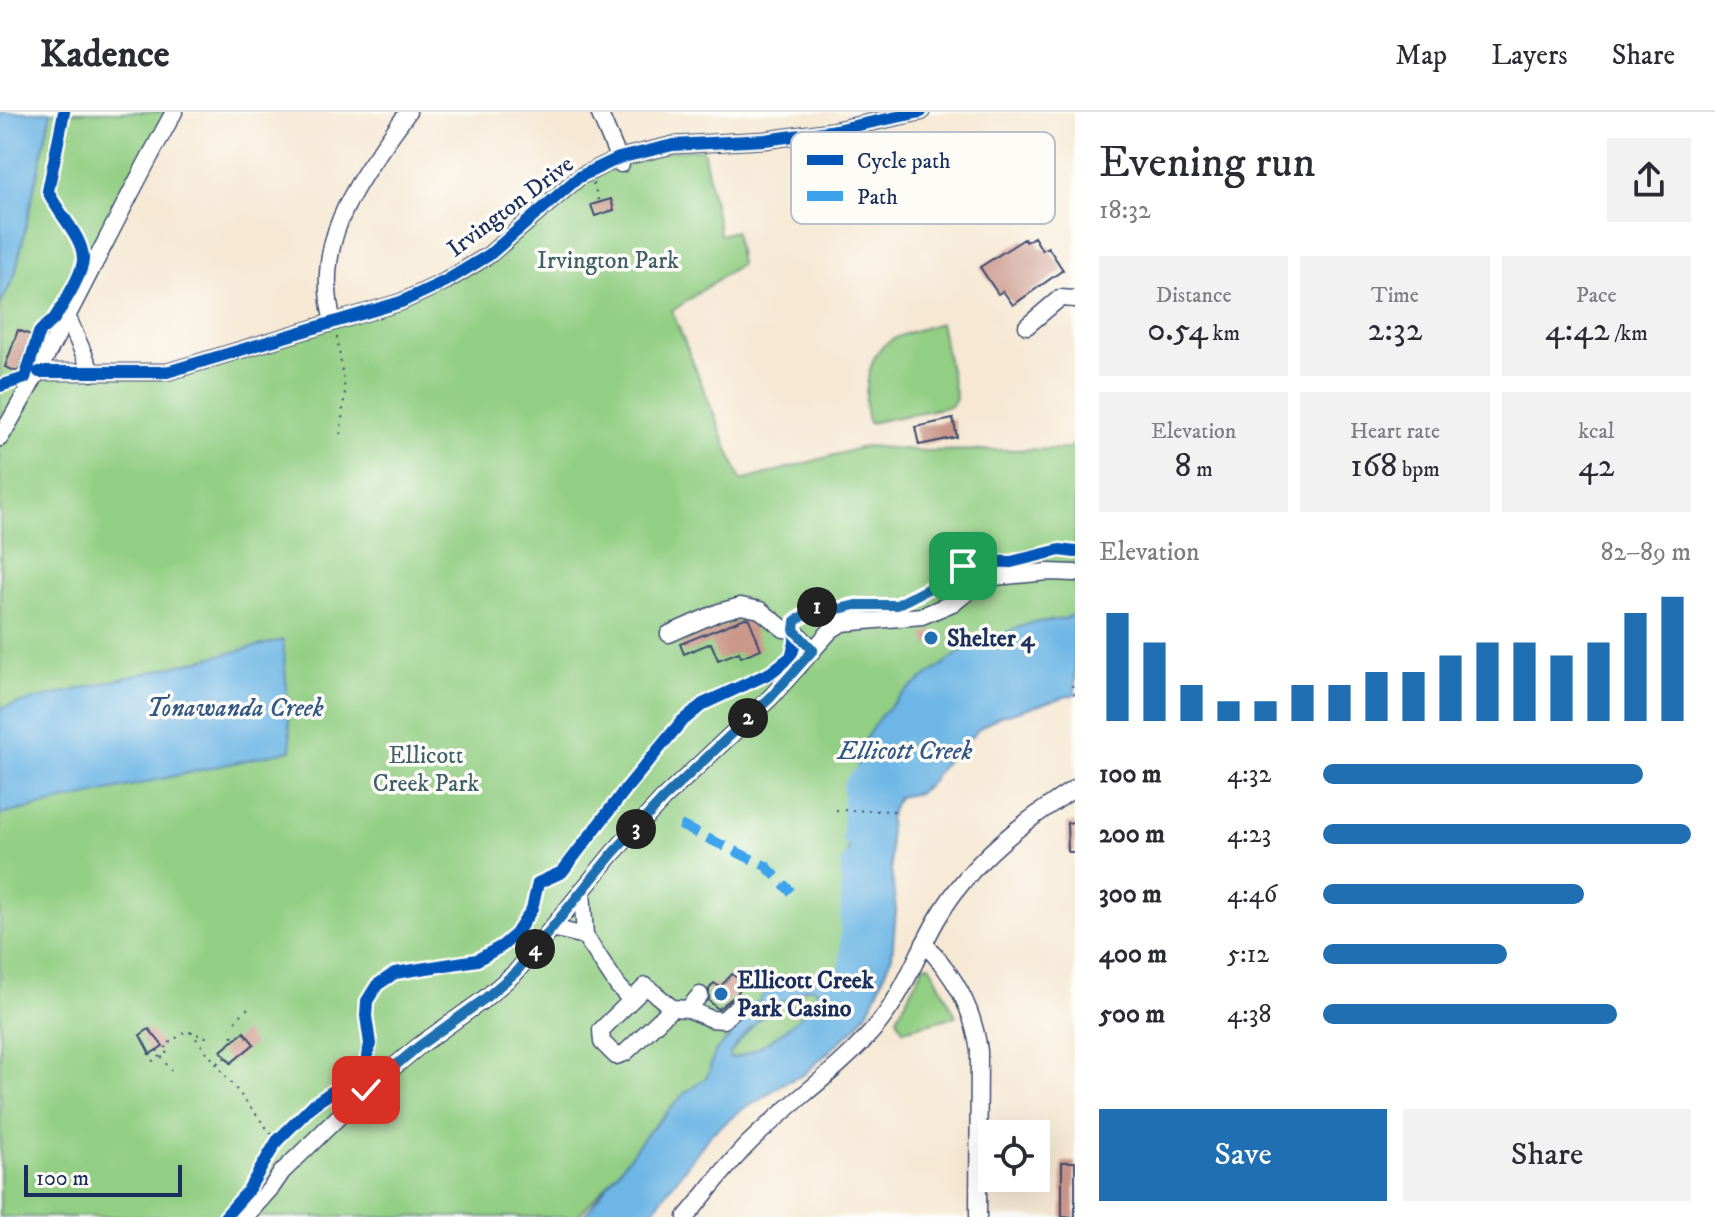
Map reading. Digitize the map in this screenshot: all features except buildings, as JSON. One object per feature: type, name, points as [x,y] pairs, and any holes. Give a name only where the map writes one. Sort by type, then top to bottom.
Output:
[{"type":"street","points":[[0,438],[68,318],[95,259],[174,112]]},
{"type":"street","points":[[333,322],[327,266],[336,228],[361,180],[408,112]]},
{"type":"street","points":[[599,112],[620,161]]},
{"type":"street","name":"Irvington Drive","points":[[823,132],[921,112]]},
{"type":"street","name":"Irvington Drive","points":[[39,372],[167,372],[401,302],[446,281],[489,255],[579,177],[673,145],[791,136]]},
{"type":"street","points":[[1027,326],[1060,298],[1075,299]]},
{"type":"street","points":[[68,318],[92,373]]},
{"type":"street","points":[[245,1217],[282,1172],[366,1090],[516,972],[582,890],[663,799],[771,697],[831,630],[842,623],[922,616],[955,602],[985,578],[1048,572],[1075,573]]},
{"type":"street","points":[[669,634],[741,606],[760,610],[784,629],[794,630],[813,650]]},
{"type":"street","points":[[694,1214],[750,1142],[845,1060],[880,1022],[960,884],[994,848],[1075,788]]},
{"type":"street","points":[[582,890],[585,936],[631,1000]]},
{"type":"street","points":[[552,928],[585,936]]},
{"type":"street","points":[[924,943],[956,982],[972,1015],[976,1033],[979,1051],[978,1217]]},
{"type":"street","points":[[700,995],[680,1008],[625,1053],[616,1056],[602,1042],[601,1030],[646,986],[680,1008],[711,1019],[723,1020],[739,1005]]},
{"type":"path","points":[[593,182],[599,202]]},
{"type":"path","points":[[333,322],[343,364],[345,391],[340,438]]},
{"type":"path","points":[[1072,685],[1075,698]]},
{"type":"path","points":[[836,810],[895,811]]},
{"type":"path","points":[[235,1021],[251,1005]]},
{"type":"path","points":[[148,1053],[153,1061],[169,1051],[164,1044],[186,1031],[212,1039]]},
{"type":"path","points":[[191,1032],[281,1137],[268,1154]]},
{"type":"path","points":[[232,1035],[235,1040]]},
{"type":"path","points":[[157,1050],[171,1071]]},
{"type":"path","points":[[216,1064],[226,1057]]},
{"type":"green space","name":"Ellicott Creek Park","points":[[51,112],[177,112],[39,372],[168,372],[446,281],[579,177],[669,151],[703,149],[720,235],[735,231],[740,264],[672,311],[741,481],[867,446],[925,451],[1068,449],[1075,443],[1075,655],[939,683],[852,786],[849,971],[744,1073],[642,1147],[577,1217],[0,1217],[0,306],[15,275]]},
{"type":"green space","points":[[940,323],[956,398],[951,406],[869,423],[867,384],[876,355],[894,339]]},
{"type":"green space","points":[[924,965],[930,965],[956,1016],[903,1030],[897,1018]]},
{"type":"water","points":[[0,112],[51,112],[15,275],[0,306]]},
{"type":"water","name":"Ellicott Creek","points":[[1075,614],[1075,694],[998,717],[979,729],[918,793],[898,797],[889,818],[896,910],[892,956],[872,1004],[857,1026],[803,1075],[744,1108],[711,1134],[648,1217],[583,1217],[646,1135],[685,1093],[707,1077],[715,1052],[765,993],[790,981],[832,977],[839,971],[851,949],[856,929],[855,891],[848,883],[848,844],[859,757],[867,736],[879,718],[902,694],[965,649],[1030,623],[1064,619]],"holes":[[[809,987],[818,990],[807,1010],[782,1032],[752,1051],[730,1058],[730,1053],[765,1014]]]},
{"type":"water","name":"Tonawanda Creek","points":[[283,640],[291,750],[0,815],[0,708]]},
{"type":"waterway","name":"Ellicott Creek","points":[[851,838],[852,786],[869,766]]},
{"type":"waterway","name":"Ellicott Creek","points":[[844,976],[849,971],[850,863]]},
{"type":"marked path","points":[[680,825],[766,866],[791,892]]},
{"type":"cycle path","points":[[0,386],[25,378],[39,333],[54,319],[73,287],[82,264],[82,249],[48,191],[64,112]]},
{"type":"cycle path","points":[[823,132],[921,112]]},
{"type":"cycle path","points":[[39,372],[167,372],[401,302],[446,281],[489,255],[579,177],[619,158],[673,145],[791,136]]},
{"type":"cycle path","points":[[225,1217],[247,1192],[277,1141],[314,1104],[354,1077],[366,1063],[370,1044],[367,1001],[377,985],[395,973],[477,960],[516,934],[532,909],[538,883],[562,872],[681,722],[703,704],[770,673],[791,657],[795,643],[795,621],[818,607],[839,609],[856,605],[897,605],[963,566],[980,561],[1011,562],[1060,550],[1075,552]]},
{"type":"place","name":"Shelter 4","points":[[931,638]]},
{"type":"place","name":"Ellicott Creek Park Casino","points":[[721,994]]},
{"type":"route","points":[[366,1090],[516,972],[613,853],[663,799],[771,697],[813,650],[794,630],[795,621],[818,607],[839,609],[856,605],[897,605],[963,566]]},
{"type":"park label","name":"Irvington Park","points":[[608,260]]}]
